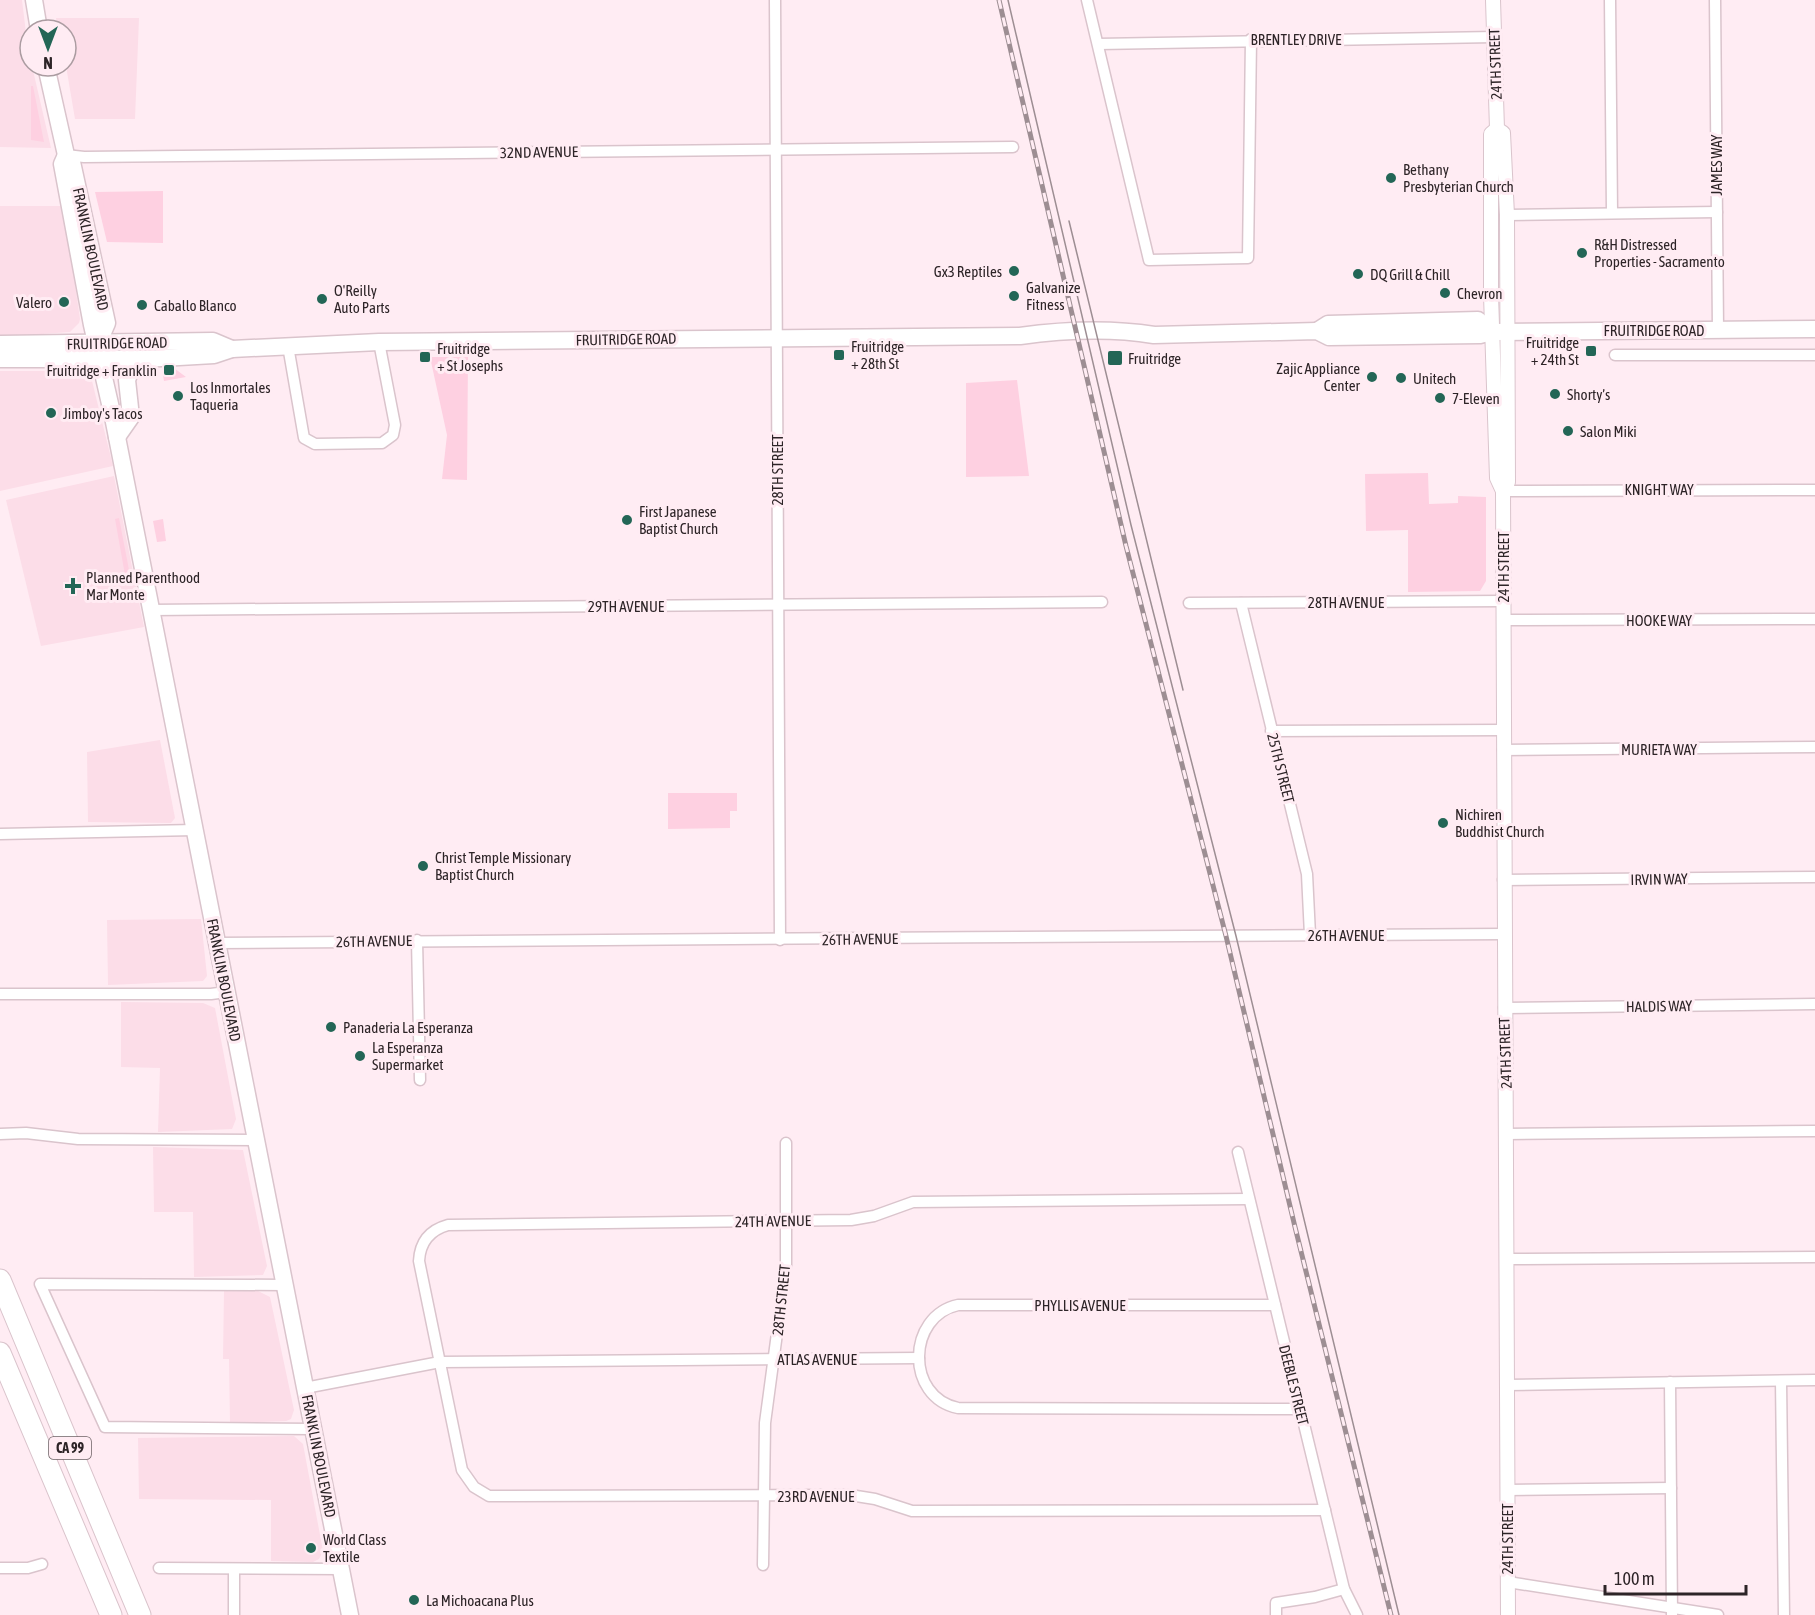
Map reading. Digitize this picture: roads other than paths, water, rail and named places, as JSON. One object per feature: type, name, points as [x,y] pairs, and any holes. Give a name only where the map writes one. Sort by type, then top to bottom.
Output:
[{"type":"highway","name":"CA 99","points":[[0,1280],[140,1615]]},
{"type":"highway","name":"CA 99","points":[[0,1353],[111,1615]]},
{"type":"main road","points":[[34,0],[37,18]]},
{"type":"main road","name":"FRANKLIN BOULEVARD","points":[[49,78],[66,155],[72,162],[80,192],[107,323],[100,351]]},
{"type":"main road","name":"FRANKLIN BOULEVARD","points":[[66,155],[62,164],[92,325],[100,351],[350,1615]]},
{"type":"main road","points":[[59,344],[81,328],[83,320],[80,285],[84,273]]},
{"type":"main road","name":"FRUITRIDGE ROAD","points":[[0,344],[59,344],[144,359],[214,355],[232,349],[379,342],[1020,336],[1053,331],[1132,332],[1154,335],[1317,331],[1328,324],[1478,320],[1500,332],[1815,329]]},
{"type":"main road","name":"FRUITRIDGE ROAD","points":[[0,359],[213,341],[232,349]]},
{"type":"main road","points":[[117,437],[131,417],[127,394],[130,372],[144,359]]},
{"type":"street","name":"28TH STREET","points":[[775,0],[780,940]]},
{"type":"street","points":[[1086,0],[1149,260],[1248,258],[1251,39]]},
{"type":"street","name":"24TH STREET","points":[[1493,0],[1497,129]]},
{"type":"street","points":[[1610,0],[1612,212]]},
{"type":"street","name":"JAMES WAY","points":[[1715,0],[1718,330]]},
{"type":"street","name":"BRENTLEY DRIVE","points":[[1098,44],[1251,39],[1494,37]]},
{"type":"street","name":"24TH STREET","points":[[1497,129],[1503,133],[1507,215],[1500,332],[1497,478],[1503,491],[1508,1615]]},
{"type":"street","name":"24TH STREET","points":[[1497,129],[1491,134],[1500,332]]},
{"type":"street","name":"32ND AVENUE","points":[[66,155],[95,157],[1013,147]]},
{"type":"street","points":[[1507,215],[1717,212]]},
{"type":"street","points":[[288,346],[304,438],[315,444],[382,443],[393,435],[395,425],[379,342]]},
{"type":"street","points":[[1615,355],[1815,355]]},
{"type":"street","name":"KNIGHT WAY","points":[[1503,491],[1815,490]]},
{"type":"street","name":"28TH AVENUE","points":[[1190,603],[1503,601]]},
{"type":"street","name":"29TH AVENUE","points":[[151,610],[1102,602]]},
{"type":"street","name":"25TH STREET","points":[[1241,603],[1308,882],[1310,935]]},
{"type":"street","name":"HOOKE WAY","points":[[1504,620],[1815,619]]},
{"type":"street","points":[[1271,731],[1504,730]]},
{"type":"street","name":"MURIETA WAY","points":[[1503,750],[1815,747]]},
{"type":"street","points":[[0,834],[195,830]]},
{"type":"street","name":"IRVIN WAY","points":[[1503,880],[1815,877]]},
{"type":"street","name":"26TH AVENUE","points":[[217,944],[417,940],[780,940],[1504,934]]},
{"type":"street","points":[[417,940],[420,1080]]},
{"type":"street","points":[[0,994],[211,994],[226,992]]},
{"type":"street","name":"HALDIS WAY","points":[[1504,1008],[1815,1005]]},
{"type":"street","points":[[1506,1134],[1815,1131]]},
{"type":"street","points":[[0,1134],[26,1133],[78,1139],[256,1140]]},
{"type":"street","name":"28TH STREET","points":[[763,1565],[765,1423],[784,1293],[786,1143]]},
{"type":"street","name":"DEEBLE STREET","points":[[1238,1152],[1344,1589],[1357,1615]]},
{"type":"street","name":"24TH AVENUE","points":[[440,1362],[419,1261],[422,1245],[438,1228],[448,1225],[861,1219],[913,1202],[1250,1199]]},
{"type":"street","points":[[1507,1259],[1815,1257]]},
{"type":"street","points":[[285,1286],[40,1284],[105,1427],[313,1429]]},
{"type":"street","name":"PHYLLIS AVENUE","points":[[920,1358],[921,1337],[928,1323],[941,1311],[958,1305],[1275,1305]]},
{"type":"street","points":[[920,1358],[921,1376],[930,1394],[939,1401],[958,1408],[1300,1409]]},
{"type":"street","name":"ATLAS AVENUE","points":[[305,1388],[440,1362],[920,1358]]},
{"type":"street","name":"23RD AVENUE","points":[[440,1362],[462,1470],[474,1487],[489,1496],[861,1496],[912,1511],[1324,1510]]},
{"type":"street","points":[[1506,1385],[1815,1380]]},
{"type":"street","points":[[1781,1381],[1784,1615]]},
{"type":"street","points":[[1670,1382],[1672,1611]]},
{"type":"street","points":[[1507,1490],[1671,1488]]},
{"type":"street","points":[[0,1568],[28,1568],[42,1564]]},
{"type":"street","points":[[159,1568],[341,1569]]},
{"type":"street","points":[[234,1569],[234,1615]]},
{"type":"street","points":[[1508,1582],[1672,1611],[1718,1615]]},
{"type":"street","points":[[1276,1615],[1276,1603],[1315,1597],[1344,1589]]},
{"type":"tram line","points":[[1008,0],[1131,525],[1236,936],[1399,1615]]},
{"type":"tram line","points":[[1069,221],[1183,690]]},
{"type":"railway","points":[[999,0],[1126,546],[1226,936],[1391,1615]]},
{"type":"place","name":"Bethany Presbyterian Church","points":[[1391,178]]},
{"type":"place","name":"R&H Distressed Properties - Sacramento","points":[[1582,253]]},
{"type":"place","name":"Gx3 Reptiles","points":[[1014,271]]},
{"type":"place","name":"DQ Grill & Chill","points":[[1358,274]]},
{"type":"place","name":"Chevron","points":[[1445,293]]},
{"type":"place","name":"Galvanize Fitness","points":[[1014,296]]},
{"type":"place","name":"O'Reilly Auto Parts","points":[[322,299]]},
{"type":"place","name":"Valero","points":[[64,302]]},
{"type":"place","name":"Caballo Blanco","points":[[142,305]]},
{"type":"place","name":"Fruitridge + 24th St","points":[[1591,351]]},
{"type":"place","name":"Fruitridge + 28th St","points":[[839,355]]},
{"type":"place","name":"Fruitridge + St Josephs","points":[[425,357]]},
{"type":"place","name":"Fruitridge","points":[[1115,358]]},
{"type":"place","name":"Fruitridge + Franklin","points":[[169,370]]},
{"type":"place","name":"Zajic Appliance Center","points":[[1372,377]]},
{"type":"place","name":"Unitech","points":[[1401,378]]},
{"type":"place","name":"Shorty’s","points":[[1555,394]]},
{"type":"place","name":"Los Inmortales Taqueria","points":[[178,396]]},
{"type":"place","name":"7-Eleven","points":[[1440,398]]},
{"type":"place","name":"Jimboy's Tacos","points":[[51,413]]},
{"type":"place","name":"Salon Miki","points":[[1568,431]]},
{"type":"place","name":"First Japanese Baptist Church","points":[[627,520]]},
{"type":"place","name":"Planned Parenthood Mar Monte","points":[[73,586]]},
{"type":"place","name":"Nichiren Buddhist Church","points":[[1443,823]]},
{"type":"place","name":"Christ Temple Missionary Baptist Church","points":[[423,866]]},
{"type":"place","name":"Panaderia La Esperanza","points":[[331,1027]]},
{"type":"place","name":"La Esperanza Supermarket","points":[[360,1056]]},
{"type":"place","name":"World Class Textile","points":[[311,1548]]},
{"type":"place","name":"La Michoacana Plus","points":[[414,1600]]}]
